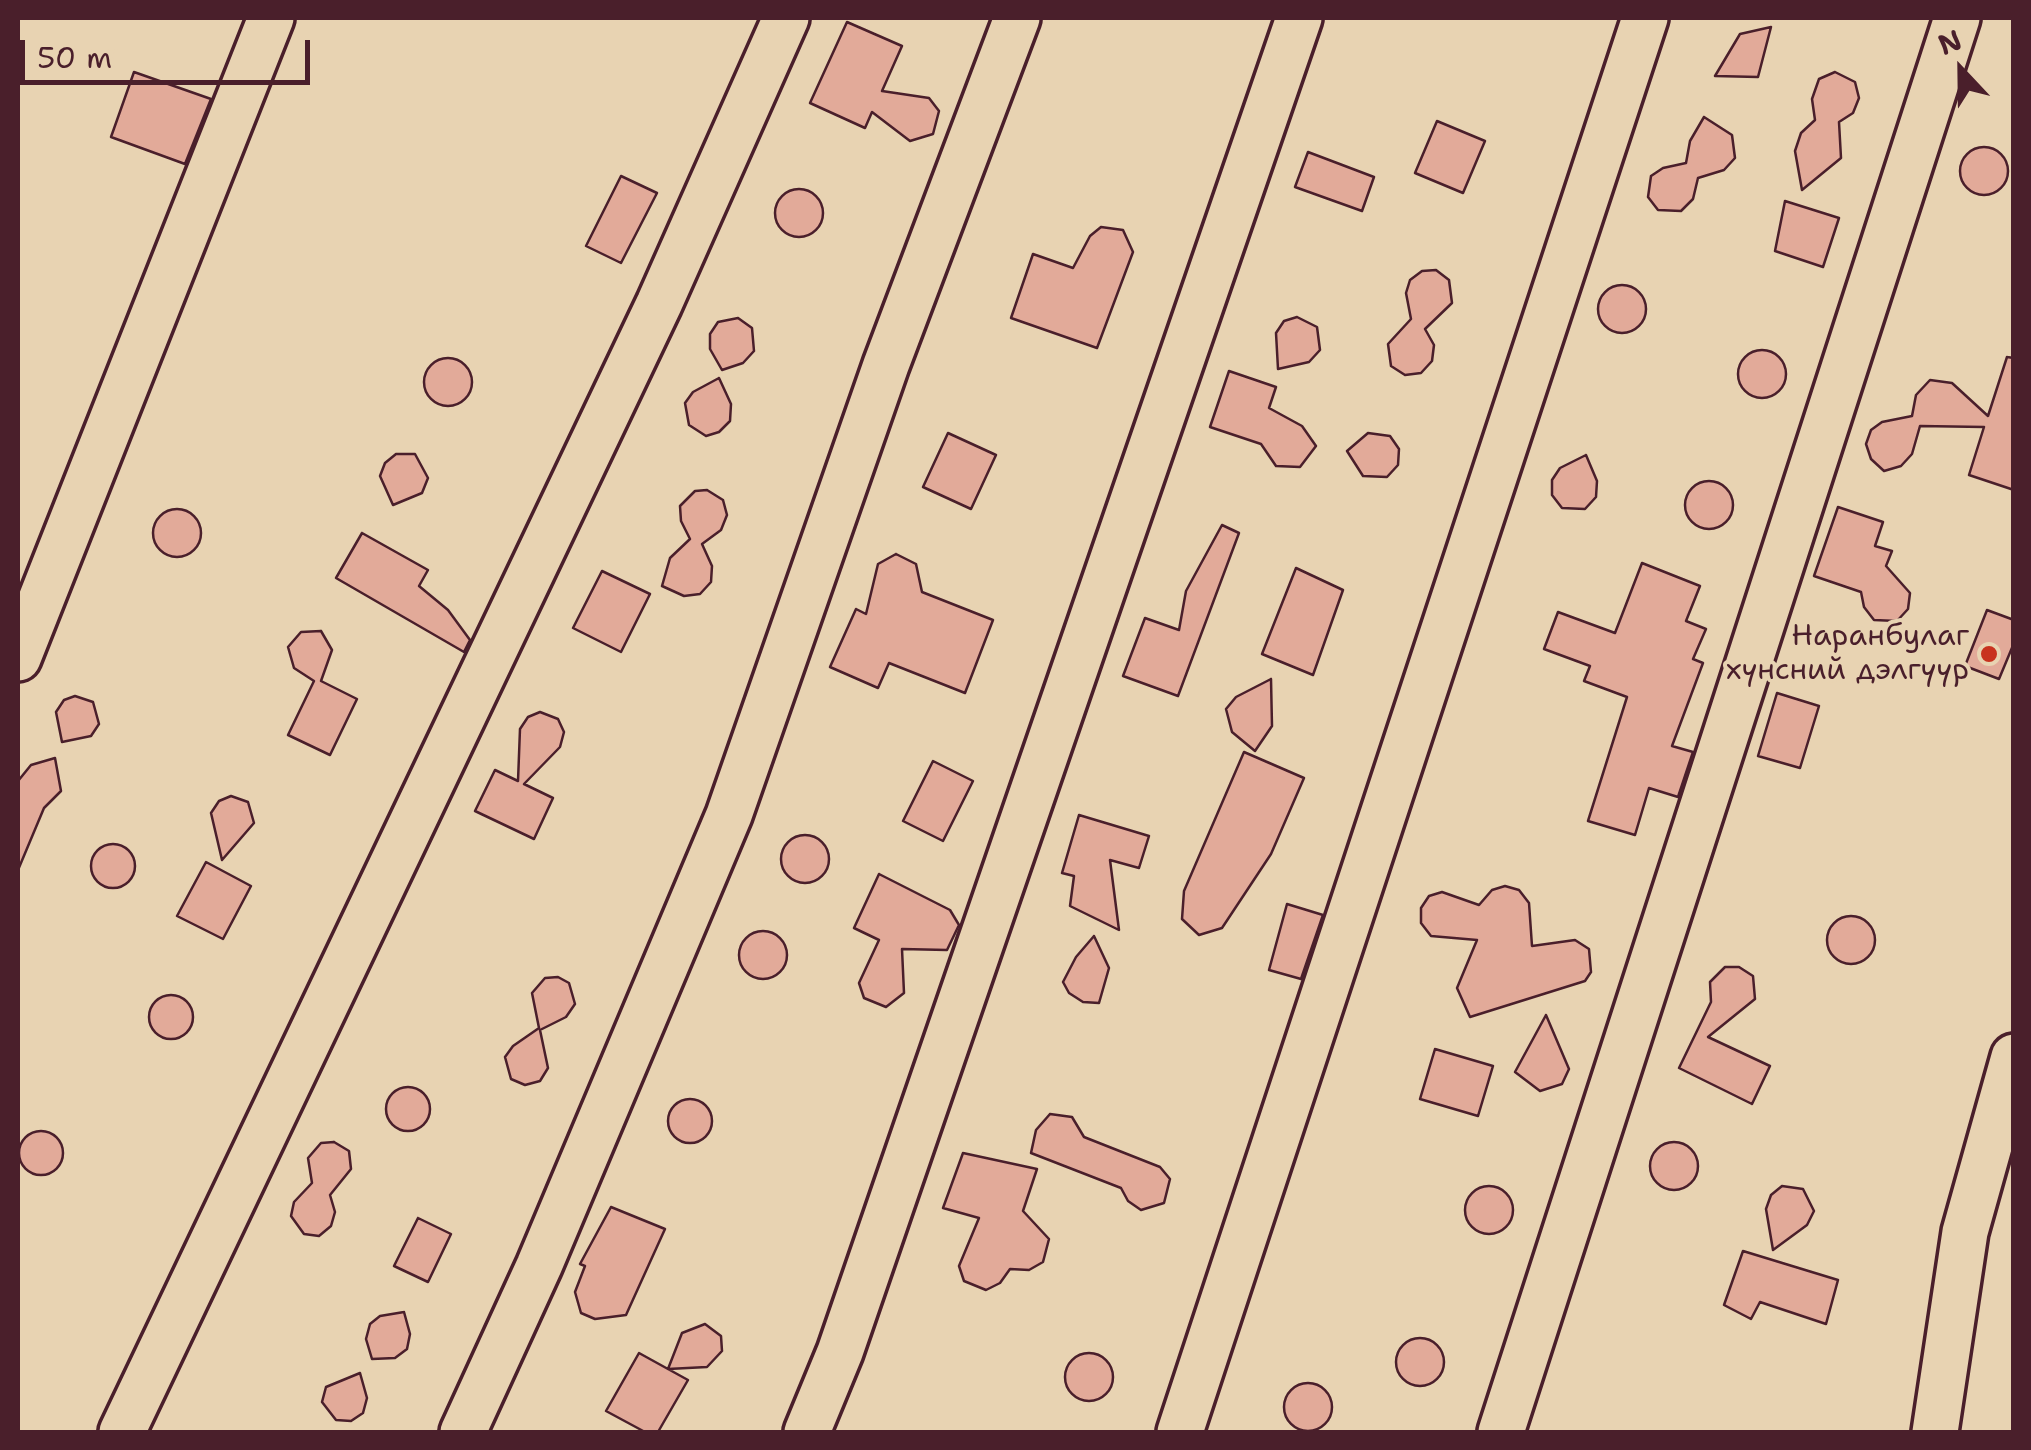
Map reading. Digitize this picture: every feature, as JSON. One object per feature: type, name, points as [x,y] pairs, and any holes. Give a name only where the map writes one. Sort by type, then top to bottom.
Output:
[{"type":"street","points":[[18,658],[271,18]]},
{"type":"street","points":[[122,1432],[659,304],[786,18]]},
{"type":"street","points":[[462,1432],[539,1266],[729,815],[886,364],[1017,18]]},
{"type":"street","points":[[807,1432],[840,1352],[1299,18]]},
{"type":"street","points":[[1180,1432],[1645,18]]},
{"type":"street","points":[[1501,1432],[1957,18]]},
{"type":"street","points":[[1935,1432],[1966,1232],[2014,1057]]},
{"type":"building","points":[[847,22],[902,46],[882,91],[929,98],[939,111],[933,134],[910,141],[872,112],[865,128],[810,103]]},
{"type":"building","points":[[1771,27],[1758,77],[1715,76],[1740,34]]},
{"type":"building","points":[[134,72],[211,99],[185,164],[111,137]]},
{"type":"building","points":[[1835,72],[1855,82],[1859,98],[1853,113],[1839,122],[1841,158],[1802,190],[1795,151],[1801,133],[1815,120],[1812,99],[1819,79]]},
{"type":"building","points":[[1704,117],[1732,135],[1735,158],[1724,170],[1698,178],[1693,199],[1681,211],[1658,210],[1648,197],[1651,176],[1663,168],[1686,163],[1690,141]]},
{"type":"building","points":[[1437,121],[1485,141],[1463,193],[1415,173]]},
{"type":"building","points":[[1984,147],[2001,154],[2008,171],[2001,188],[1984,195],[1967,188],[1960,171],[1967,154]]},
{"type":"building","points":[[1308,152],[1374,177],[1362,211],[1295,187]]},
{"type":"building","points":[[621,176],[657,193],[621,263],[586,246]]},
{"type":"building","points":[[799,189],[816,196],[823,213],[816,230],[799,237],[782,230],[775,213],[782,196]]},
{"type":"building","points":[[1785,201],[1839,218],[1823,267],[1775,251]]},
{"type":"building","points":[[1101,227],[1123,230],[1133,252],[1097,348],[1011,318],[1033,254],[1073,268],[1090,236]]},
{"type":"building","points":[[1436,270],[1449,280],[1452,303],[1425,329],[1434,345],[1432,361],[1421,373],[1405,375],[1391,366],[1388,344],[1411,319],[1406,293],[1410,280],[1422,271]]},
{"type":"building","points":[[1622,285],[1639,292],[1646,309],[1639,326],[1622,333],[1605,326],[1598,309],[1605,292]]},
{"type":"building","points":[[1297,317],[1317,327],[1320,350],[1309,362],[1278,369],[1276,333],[1284,321]]},
{"type":"building","points":[[738,318],[752,328],[754,351],[743,363],[722,370],[710,349],[710,334],[718,322]]},
{"type":"building","points":[[1762,350],[1779,357],[1786,374],[1779,391],[1762,398],[1745,391],[1738,374],[1745,357]]},
{"type":"building","points":[[2007,357],[2014,358],[2014,490],[1969,475],[1984,427],[1920,426],[1912,454],[1901,466],[1884,471],[1871,459],[1866,444],[1871,430],[1882,422],[1912,416],[1916,395],[1930,380],[1952,383],[1988,416]]},
{"type":"building","points":[[448,358],[465,365],[472,382],[465,399],[448,406],[431,399],[424,382],[431,365]]},
{"type":"building","points":[[1229,371],[1276,387],[1269,408],[1302,426],[1316,446],[1300,467],[1276,466],[1261,444],[1210,427]]},
{"type":"building","points":[[719,378],[731,404],[730,421],[719,432],[706,436],[689,425],[685,403],[693,392]]},
{"type":"building","points":[[948,433],[996,455],[971,509],[923,487]]},
{"type":"building","points":[[1368,433],[1390,436],[1399,449],[1398,465],[1387,477],[1363,476],[1347,451]]},
{"type":"building","points":[[396,454],[415,454],[428,478],[422,493],[393,505],[380,476],[385,463]]},
{"type":"building","points":[[1586,455],[1597,481],[1596,497],[1585,509],[1562,508],[1552,495],[1552,480],[1560,468]]},
{"type":"building","points":[[1709,481],[1726,488],[1733,505],[1726,522],[1709,529],[1692,522],[1685,505],[1692,488]]},
{"type":"building","points":[[707,490],[723,500],[727,515],[721,530],[702,544],[712,566],[711,582],[700,594],[684,596],[662,586],[670,558],[690,539],[681,521],[680,506],[695,491]]},
{"type":"building","points":[[1838,507],[1883,522],[1875,546],[1892,551],[1886,566],[1910,593],[1908,609],[1897,621],[1874,620],[1864,607],[1861,592],[1814,576]]},
{"type":"building","points":[[177,509],[194,516],[201,533],[194,550],[177,557],[160,550],[153,533],[160,516]]},
{"type":"building","points":[[1222,525],[1239,533],[1178,696],[1123,676],[1145,618],[1179,630],[1186,591]]},
{"type":"building","points":[[362,533],[428,570],[419,586],[448,610],[470,640],[464,652],[336,578]]},
{"type":"building","points":[[896,554],[916,564],[922,592],[993,620],[965,693],[889,663],[878,688],[830,667],[856,609],[866,614],[878,564]]},
{"type":"building","points":[[1642,563],[1700,586],[1686,621],[1706,629],[1693,659],[1703,663],[1672,746],[1693,752],[1678,797],[1649,788],[1635,835],[1588,821],[1627,697],[1584,681],[1590,666],[1544,649],[1558,612],[1615,633]]},
{"type":"building","points":[[1296,568],[1343,590],[1313,675],[1262,654]]},
{"type":"building","points":[[602,571],[650,594],[621,652],[573,628]]},
{"type":"building","name":"Наранбулаг хүнсний дэлгүүр","points":[[1987,610],[2014,620],[2014,643],[1999,679],[1965,666]]},
{"type":"building","points":[[321,631],[332,650],[321,681],[357,699],[330,755],[288,735],[314,681],[294,668],[288,647],[301,632]]},
{"type":"building","points":[[1271,679],[1272,726],[1255,751],[1232,732],[1226,709],[1236,697]]},
{"type":"building","points":[[1777,693],[1819,706],[1800,768],[1758,756]]},
{"type":"building","points":[[75,696],[93,702],[99,724],[91,736],[62,742],[56,712],[64,700]]},
{"type":"building","points":[[540,712],[558,719],[564,732],[560,747],[524,784],[553,798],[534,839],[475,811],[495,770],[518,781],[520,729],[528,717]]},
{"type":"building","points":[[1244,752],[1304,778],[1271,854],[1222,928],[1199,935],[1182,919],[1184,891]]},
{"type":"building","points":[[55,758],[61,791],[44,808],[18,870],[18,781],[31,765]]},
{"type":"building","points":[[933,761],[973,781],[943,841],[903,821]]},
{"type":"building","points":[[231,796],[248,802],[254,823],[222,860],[211,813],[219,801]]},
{"type":"building","points":[[1079,815],[1149,836],[1139,868],[1110,860],[1119,930],[1070,906],[1074,876],[1062,873]]},
{"type":"building","points":[[805,835],[822,842],[829,859],[822,876],[805,883],[788,876],[781,859],[788,842]]},
{"type":"building","points":[[113,844],[129,850],[135,866],[129,882],[113,888],[97,882],[91,866],[97,850]]},
{"type":"building","points":[[206,862],[251,886],[223,939],[177,916]]},
{"type":"building","points":[[879,874],[950,910],[959,925],[947,950],[902,949],[904,993],[886,1007],[864,998],[859,983],[879,940],[854,928]]},
{"type":"building","points":[[1505,886],[1519,890],[1529,903],[1532,946],[1575,940],[1589,949],[1591,972],[1585,981],[1470,1017],[1457,988],[1477,940],[1431,936],[1421,923],[1421,908],[1429,896],[1442,892],[1479,905],[1492,890]]},
{"type":"building","points":[[1287,904],[1323,915],[1301,979],[1269,970]]},
{"type":"building","points":[[1851,916],[1868,923],[1875,940],[1868,957],[1851,964],[1834,957],[1827,940],[1834,923]]},
{"type":"building","points":[[763,931],[780,938],[787,955],[780,972],[763,979],[746,972],[739,955],[746,938]]},
{"type":"building","points":[[1094,936],[1109,968],[1099,1003],[1083,1002],[1069,993],[1063,982],[1076,957]]},
{"type":"building","points":[[1725,967],[1739,967],[1753,976],[1755,999],[1708,1037],[1770,1066],[1752,1104],[1679,1068],[1711,1002],[1710,982]]},
{"type":"building","points":[[558,977],[569,983],[575,1004],[566,1017],[540,1030],[548,1068],[540,1081],[525,1085],[511,1079],[505,1057],[513,1046],[539,1028],[532,993],[545,978]]},
{"type":"building","points":[[171,995],[187,1001],[193,1017],[187,1033],[171,1039],[155,1033],[149,1017],[155,1001]]},
{"type":"building","points":[[1546,1015],[1569,1069],[1562,1084],[1540,1091],[1515,1072]]},
{"type":"building","points":[[1435,1049],[1493,1066],[1478,1116],[1420,1099]]},
{"type":"building","points":[[408,1087],[424,1093],[430,1109],[424,1125],[408,1131],[392,1125],[386,1109],[392,1093]]},
{"type":"building","points":[[690,1099],[706,1105],[712,1121],[706,1137],[690,1143],[674,1137],[668,1121],[674,1105]]},
{"type":"building","points":[[1050,1114],[1072,1117],[1084,1137],[1160,1167],[1170,1179],[1164,1203],[1141,1210],[1128,1201],[1121,1188],[1031,1153],[1036,1130]]},
{"type":"building","points":[[41,1131],[57,1137],[63,1153],[57,1169],[41,1175],[25,1169],[19,1153],[25,1137]]},
{"type":"building","points":[[334,1142],[349,1151],[351,1169],[330,1195],[335,1212],[331,1226],[319,1236],[304,1234],[291,1216],[294,1202],[312,1183],[308,1158],[321,1143]]},
{"type":"building","points":[[1674,1142],[1691,1149],[1698,1166],[1691,1183],[1674,1190],[1657,1183],[1650,1166],[1657,1149]]},
{"type":"building","points":[[963,1153],[1037,1169],[1023,1211],[1049,1239],[1043,1262],[1029,1270],[1010,1269],[1000,1283],[986,1290],[964,1281],[959,1266],[979,1218],[943,1208]]},
{"type":"building","points":[[1489,1186],[1506,1193],[1513,1210],[1506,1227],[1489,1234],[1472,1227],[1465,1210],[1472,1193]]},
{"type":"building","points":[[1782,1186],[1803,1189],[1814,1211],[1807,1225],[1773,1250],[1766,1209],[1771,1195]]},
{"type":"building","points":[[611,1207],[665,1229],[626,1315],[595,1319],[581,1313],[575,1292],[585,1266],[580,1264]]},
{"type":"building","points":[[418,1218],[451,1234],[428,1282],[394,1266]]},
{"type":"building","points":[[1743,1251],[1838,1280],[1826,1324],[1760,1302],[1751,1319],[1724,1305]]},
{"type":"building","points":[[404,1312],[410,1334],[407,1349],[395,1358],[372,1359],[366,1339],[370,1324],[380,1316]]},
{"type":"building","points":[[705,1324],[721,1336],[722,1351],[707,1367],[668,1369],[682,1333]]},
{"type":"building","points":[[1420,1338],[1437,1345],[1444,1362],[1437,1379],[1420,1386],[1403,1379],[1396,1362],[1403,1345]]},
{"type":"building","points":[[639,1353],[688,1380],[658,1432],[645,1432],[606,1411]]},
{"type":"building","points":[[1089,1353],[1106,1360],[1113,1377],[1106,1394],[1089,1401],[1072,1394],[1065,1377],[1072,1360]]},
{"type":"building","points":[[360,1373],[367,1398],[363,1413],[351,1421],[336,1420],[322,1402],[326,1387]]},
{"type":"building","points":[[1308,1383],[1325,1390],[1332,1407],[1325,1424],[1308,1431],[1291,1424],[1284,1407],[1291,1390]]},
{"type":"place","name":"Наранбулаг хүнсний дэлгүүр","points":[[1989,654]]}]
